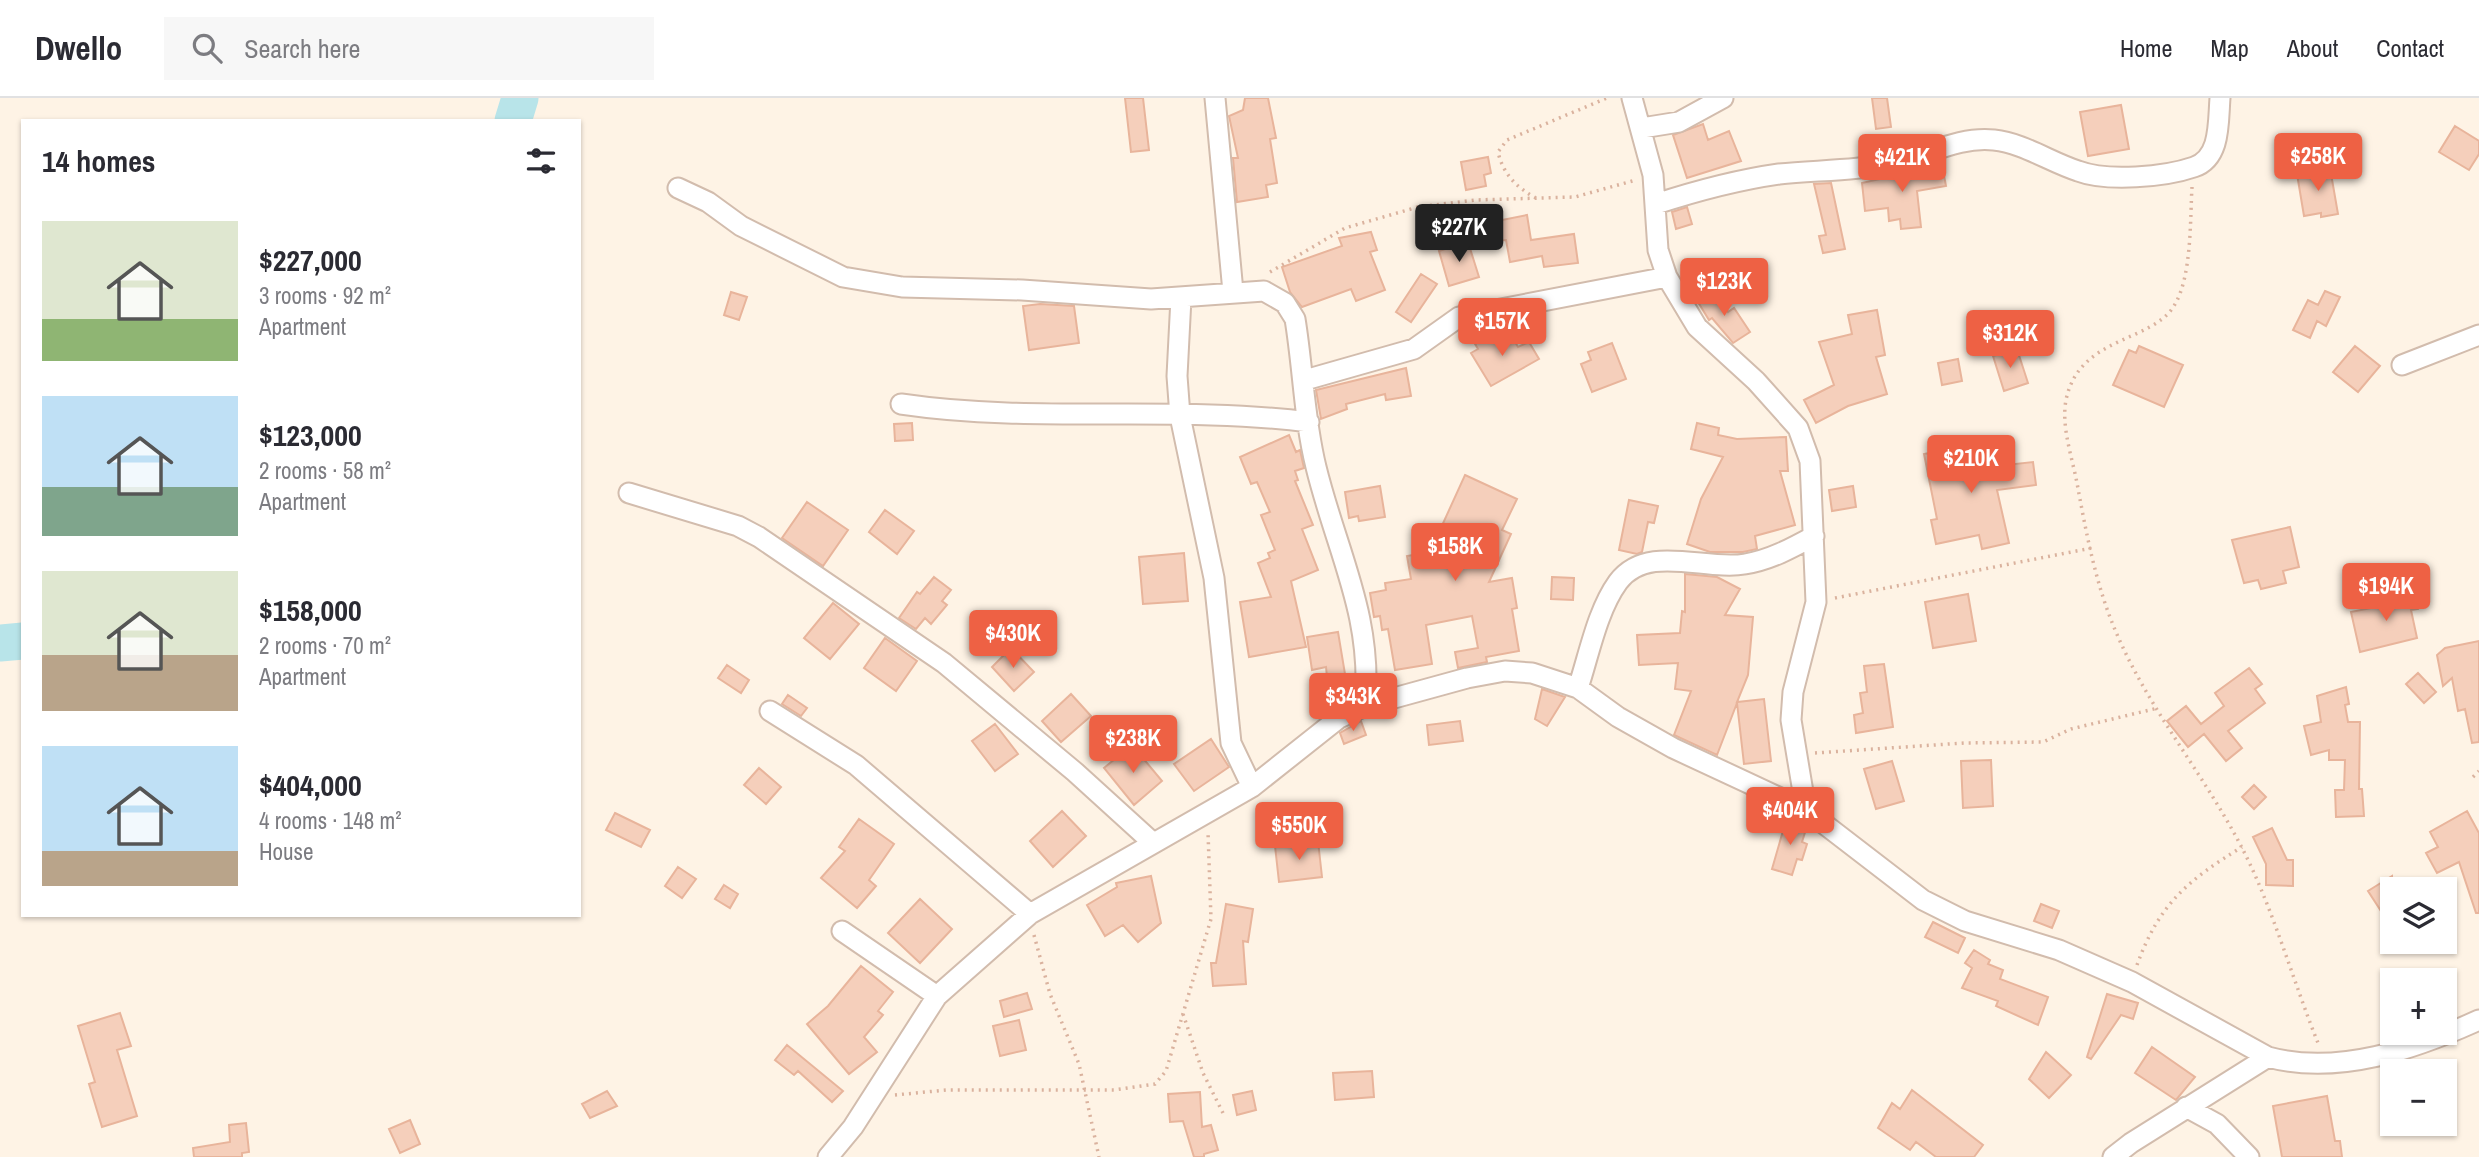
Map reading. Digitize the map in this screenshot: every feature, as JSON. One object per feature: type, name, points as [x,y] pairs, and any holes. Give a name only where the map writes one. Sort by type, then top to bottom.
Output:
[{"type":"street","points":[[1215,98],[1240,291]]},
{"type":"street","points":[[1632,98],[1653,175],[1658,250],[1667,277],[1697,327],[1756,381],[1798,428],[1810,461],[1816,602],[1793,692],[1791,720],[1806,810]]},
{"type":"street","points":[[1642,128],[1679,122],[1723,98]]},
{"type":"street","points":[[1656,204],[1742,180],[1897,162],[1960,143],[1993,139],[2019,146],[2081,173],[2106,177],[2134,177],[2194,167],[2209,158],[2217,137],[2220,98]]},
{"type":"street","points":[[678,188],[708,202],[741,226],[843,277],[902,288],[1181,298],[1264,291],[1285,303],[1295,318],[1309,422],[1322,488],[1357,597],[1368,668],[1365,706]]},
{"type":"street","points":[[1305,380],[1414,349],[1459,317],[1667,277]]},
{"type":"street","points":[[1181,298],[1177,376],[1180,416],[1214,578],[1231,743],[1252,787]]},
{"type":"street","points":[[2402,365],[2479,335]]},
{"type":"street","points":[[901,404],[994,413],[1258,416],[1309,422]]},
{"type":"street","points":[[629,493],[713,518],[759,537],[944,663],[1075,772],[1152,842]]},
{"type":"street","points":[[1578,688],[1606,606],[1618,582],[1636,566],[1666,561],[1743,565],[1774,557],[1814,536]]},
{"type":"street","points":[[828,1157],[853,1127],[937,996],[1030,914],[1252,787],[1339,719],[1365,706],[1467,678],[1505,671],[1532,673],[1578,688],[1618,717],[1673,748],[1806,810],[1923,900],[1965,921],[2059,950],[2132,982],[2268,1057],[2291,1063],[2326,1063],[2376,1056],[2442,1037],[2479,1020]]},
{"type":"street","points":[[770,711],[867,773],[1030,914]]},
{"type":"street","points":[[842,931],[937,996]]},
{"type":"street","points":[[2113,1157],[2186,1107],[2268,1057]]},
{"type":"street","points":[[2186,1107],[2217,1124],[2249,1157]]},
{"type":"path","points":[[1538,199],[1522,191],[1510,177],[1501,166],[1498,152],[1507,140],[1607,98]]},
{"type":"path","points":[[2194,167],[2186,262],[2176,305],[2164,319],[2116,341],[2093,356],[2075,379],[2066,399],[2065,423],[2092,548],[2115,631],[2242,847],[2326,1063]]},
{"type":"path","points":[[1240,291],[1345,228],[1418,207],[1475,200],[1575,197],[1653,175]]},
{"type":"path","points":[[1816,602],[2092,548]]},
{"type":"path","points":[[1795,755],[1964,743],[2043,742],[2071,729],[2158,708]]},
{"type":"path","points":[[2473,777],[2479,771]]},
{"type":"path","points":[[869,1099],[946,1090],[1087,1090],[1155,1084],[1166,1071],[1211,919],[1206,813]]},
{"type":"path","points":[[2132,982],[2144,945],[2167,905],[2202,872],[2242,847]]},
{"type":"path","points":[[1030,914],[1043,973],[1070,1036],[1087,1090],[1099,1157]]},
{"type":"path","points":[[1182,1012],[1203,1073],[1225,1116]]},
{"type":"building","points":[[1125,98],[1143,98],[1149,150],[1131,152]]},
{"type":"building","points":[[1245,98],[1268,98],[1276,138],[1270,139],[1277,183],[1266,185],[1268,197],[1237,202],[1233,158],[1238,158],[1229,116],[1243,110]]},
{"type":"building","points":[[1872,98],[1887,98],[1891,127],[1876,129]]},
{"type":"building","points":[[2121,105],[2129,149],[2088,156],[2080,112]]},
{"type":"building","points":[[1703,124],[1708,140],[1729,131],[1741,161],[1687,178],[1673,135]]},
{"type":"building","points":[[2455,126],[2479,141],[2479,154],[2469,170],[2439,152]]},
{"type":"building","points":[[1488,157],[1491,173],[1484,175],[1486,186],[1466,190],[1461,162]]},
{"type":"building","points":[[1942,165],[1946,186],[1917,191],[1921,227],[1901,229],[1900,219],[1889,221],[1888,208],[1865,211],[1862,183]]},
{"type":"building","points":[[2330,168],[2338,214],[2304,216],[2297,174]]},
{"type":"building","points":[[1831,183],[1845,249],[1823,253],[1819,236],[1826,235],[1814,184]]},
{"type":"building","points":[[1687,207],[1692,224],[1676,229],[1672,212]]},
{"type":"building","points":[[1527,215],[1531,240],[1574,234],[1578,263],[1544,267],[1542,256],[1510,262],[1506,240],[1496,241],[1492,222]]},
{"type":"building","points":[[1371,232],[1377,250],[1370,252],[1385,290],[1356,301],[1351,289],[1302,307],[1290,292],[1282,267],[1342,246],[1339,238]]},
{"type":"building","points":[[1468,242],[1479,277],[1449,286],[1439,251]]},
{"type":"building","points":[[1421,274],[1437,284],[1411,322],[1396,312]]},
{"type":"building","points":[[2325,291],[2340,297],[2326,326],[2317,321],[2310,338],[2293,330],[2308,300],[2318,305]]},
{"type":"building","points":[[731,292],[747,297],[739,320],[724,315]]},
{"type":"building","points":[[1715,292],[1728,312],[1734,308],[1750,332],[1733,343],[1712,318],[1709,320],[1698,302]]},
{"type":"building","points":[[1023,306],[1074,306],[1079,343],[1029,350]]},
{"type":"building","points":[[1877,310],[1885,355],[1876,357],[1887,394],[1848,406],[1816,423],[1804,400],[1834,385],[1819,342],[1852,334],[1848,315]]},
{"type":"building","points":[[1496,333],[1503,346],[1514,340],[1518,347],[1529,342],[1539,359],[1491,386],[1471,353],[1478,349],[1475,344]]},
{"type":"building","points":[[1612,343],[1626,379],[1592,392],[1581,364],[1591,360],[1588,352]]},
{"type":"building","points":[[2139,346],[2183,365],[2164,407],[2113,385],[2129,350],[2136,353]]},
{"type":"building","points":[[2355,346],[2380,366],[2358,392],[2333,372]]},
{"type":"building","points":[[2017,349],[2028,383],[2004,391],[1993,356]]},
{"type":"building","points":[[1958,359],[1962,381],[1942,385],[1938,363]]},
{"type":"building","points":[[1406,368],[1411,396],[1386,400],[1385,394],[1346,404],[1347,409],[1321,419],[1316,390]]},
{"type":"building","points":[[912,423],[913,440],[895,441],[894,424]]},
{"type":"building","points":[[1697,423],[1719,428],[1718,435],[1737,439],[1786,437],[1788,471],[1780,471],[1795,525],[1755,536],[1757,549],[1743,552],[1710,552],[1687,544],[1701,499],[1723,457],[1691,449]]},
{"type":"building","points":[[1289,435],[1296,452],[1300,450],[1304,468],[1295,471],[1298,480],[1295,481],[1313,525],[1302,529],[1318,570],[1291,581],[1306,647],[1249,657],[1240,602],[1271,597],[1258,563],[1270,558],[1268,553],[1275,550],[1261,515],[1270,512],[1257,482],[1251,484],[1240,457]]},
{"type":"building","points":[[1974,444],[1979,468],[2033,462],[2036,485],[1997,490],[2009,543],[1982,549],[1979,535],[1936,544],[1931,520],[1937,519],[1924,454]]},
{"type":"building","points":[[1465,475],[1517,499],[1502,530],[1511,534],[1489,582],[1512,578],[1517,608],[1512,609],[1519,651],[1486,657],[1487,662],[1458,668],[1455,652],[1478,648],[1472,616],[1426,625],[1432,664],[1395,670],[1388,629],[1382,630],[1380,616],[1374,617],[1370,593],[1386,590],[1385,583],[1411,579],[1407,556],[1430,552]]},
{"type":"building","points":[[1380,486],[1385,517],[1359,521],[1358,516],[1349,518],[1345,492]]},
{"type":"building","points":[[1853,486],[1856,507],[1832,511],[1829,490]]},
{"type":"building","points":[[1629,500],[1658,506],[1654,523],[1648,522],[1642,552],[1637,554],[1619,550]]},
{"type":"building","points":[[807,502],[848,530],[823,566],[782,538]]},
{"type":"building","points":[[885,510],[914,531],[897,554],[869,532]]},
{"type":"building","points":[[2290,527],[2299,567],[2283,571],[2286,583],[2261,589],[2258,580],[2244,583],[2232,540]]},
{"type":"building","points":[[1184,553],[1188,601],[1143,604],[1139,557]]},
{"type":"building","points":[[1685,574],[1717,577],[1740,589],[1725,615],[1753,617],[1748,675],[1737,702],[1764,699],[1771,761],[1744,764],[1737,703],[1717,755],[1674,735],[1691,691],[1675,689],[1678,663],[1639,665],[1637,635],[1680,633],[1682,611],[1685,612]]},
{"type":"building","points":[[934,577],[951,590],[942,601],[947,605],[931,624],[925,618],[916,629],[899,618],[917,592],[920,594]]},
{"type":"building","points":[[1552,577],[1574,578],[1573,600],[1551,599]]},
{"type":"building","points":[[1968,594],[1976,641],[1933,648],[1925,602]]},
{"type":"building","points":[[2415,594],[2418,609],[2411,610],[2417,638],[2360,652],[2351,612],[2376,607],[2374,602]]},
{"type":"building","points":[[833,603],[859,624],[830,659],[804,638]]},
{"type":"building","points":[[1338,632],[1345,674],[1327,677],[1326,667],[1312,670],[1307,637]]},
{"type":"building","points":[[885,638],[917,661],[896,691],[864,668]]},
{"type":"building","points":[[2479,641],[2479,742],[2472,743],[2465,709],[2458,711],[2452,678],[2443,686],[2437,655],[2445,648]]},
{"type":"building","points":[[1011,648],[1034,672],[1014,691],[992,667]]},
{"type":"building","points":[[1884,664],[1893,727],[1856,733],[1854,715],[1863,713],[1860,693],[1867,692],[1864,666]]},
{"type":"building","points":[[727,665],[749,680],[741,693],[718,678]]},
{"type":"building","points":[[2249,668],[2262,684],[2255,689],[2265,703],[2228,731],[2242,748],[2226,761],[2204,734],[2188,747],[2167,721],[2186,706],[2201,724],[2224,706],[2215,693]]},
{"type":"building","points":[[2418,673],[2436,692],[2424,703],[2406,684]]},
{"type":"building","points":[[2346,687],[2348,722],[2360,722],[2359,789],[2362,789],[2364,816],[2336,817],[2335,790],[2344,790],[2345,760],[2329,760],[2329,750],[2311,755],[2304,726],[2321,722],[2317,696]]},
{"type":"building","points":[[1542,689],[1565,697],[1547,726],[1535,719]]},
{"type":"building","points":[[1071,694],[1091,716],[1061,742],[1042,721]]},
{"type":"building","points":[[788,695],[807,708],[801,716],[782,704]]},
{"type":"building","points":[[1361,721],[1366,735],[1344,744],[1340,733]]},
{"type":"building","points":[[1460,721],[1463,741],[1429,745],[1427,725]]},
{"type":"building","points":[[995,724],[1018,754],[995,771],[972,741]]},
{"type":"building","points":[[1211,739],[1229,767],[1194,791],[1174,764]]},
{"type":"building","points":[[1132,745],[1162,781],[1134,805],[1104,768]]},
{"type":"building","points":[[1991,760],[1993,806],[1963,808],[1961,761]]},
{"type":"building","points":[[1892,761],[1904,801],[1876,809],[1864,769]]},
{"type":"building","points":[[759,768],[781,787],[766,804],[744,785]]},
{"type":"building","points":[[2254,785],[2266,797],[2254,809],[2242,797]]},
{"type":"building","points":[[1062,811],[1086,836],[1053,867],[1030,841]]},
{"type":"building","points":[[2467,811],[2479,833],[2479,913],[2476,913],[2459,862],[2437,873],[2426,853],[2438,847],[2430,832]]},
{"type":"building","points":[[615,813],[650,830],[641,847],[606,830]]},
{"type":"building","points":[[1787,817],[1807,826],[1802,842],[1807,844],[1802,860],[1797,859],[1792,875],[1772,869]]},
{"type":"building","points":[[859,819],[894,844],[869,880],[876,886],[857,908],[821,878],[845,851],[839,847]]},
{"type":"building","points":[[2272,828],[2287,860],[2293,860],[2293,886],[2266,885],[2266,864],[2253,837]]},
{"type":"building","points":[[1318,841],[1322,877],[1279,882],[1275,846]]},
{"type":"building","points":[[678,867],[696,879],[682,898],[665,886]]},
{"type":"building","points":[[1151,876],[1161,923],[1138,942],[1123,925],[1105,936],[1087,905],[1117,887],[1116,883]]},
{"type":"building","points":[[2380,884],[2380,909],[2368,891]]},
{"type":"building","points":[[724,885],[738,894],[730,908],[715,899]]},
{"type":"building","points":[[920,899],[952,929],[920,963],[888,933]]},
{"type":"building","points":[[1226,904],[1253,909],[1248,942],[1243,941],[1246,984],[1213,986],[1211,963],[1216,963]]},
{"type":"building","points":[[2041,904],[2059,911],[2052,928],[2034,921]]},
{"type":"building","points":[[1933,922],[1965,938],[1958,953],[1925,937]]},
{"type":"building","points":[[1974,950],[1990,960],[1988,964],[2003,970],[2000,979],[2048,997],[2038,1025],[1996,1006],[1998,1001],[1962,988],[1972,968],[1965,963]]},
{"type":"building","points":[[861,966],[893,992],[878,1011],[883,1015],[864,1037],[877,1052],[849,1074],[807,1024],[828,1006]]},
{"type":"building","points":[[1027,993],[1032,1009],[1004,1017],[1000,1001]]},
{"type":"building","points":[[2107,994],[2138,1003],[2133,1019],[2121,1015],[2091,1059],[2087,1057]]},
{"type":"building","points":[[120,1013],[131,1046],[117,1050],[137,1116],[102,1127],[89,1084],[95,1082],[78,1026]]},
{"type":"building","points":[[1019,1020],[1026,1050],[1000,1056],[993,1026]]},
{"type":"building","points":[[787,1045],[843,1091],[832,1102],[798,1071],[794,1075],[775,1060]]},
{"type":"building","points":[[2152,1047],[2195,1077],[2176,1100],[2135,1073]]},
{"type":"building","points":[[2046,1052],[2071,1075],[2049,1098],[2029,1079]]},
{"type":"building","points":[[1372,1071],[1374,1097],[1335,1100],[1333,1073]]},
{"type":"building","points":[[1912,1090],[1983,1145],[1974,1157],[1936,1157],[1916,1142],[1910,1150],[1878,1128],[1892,1103],[1900,1109]]},
{"type":"building","points":[[607,1091],[617,1106],[590,1118],[582,1104]]},
{"type":"building","points":[[1252,1091],[1256,1110],[1237,1115],[1233,1095]]},
{"type":"building","points":[[1200,1092],[1202,1127],[1211,1125],[1218,1150],[1204,1154],[1204,1157],[1194,1157],[1183,1121],[1170,1122],[1168,1094]]},
{"type":"building","points":[[2327,1096],[2335,1141],[2340,1141],[2342,1157],[2282,1157],[2273,1106]]},
{"type":"building","points":[[410,1120],[420,1144],[400,1153],[389,1129]]},
{"type":"building","points":[[246,1123],[249,1152],[242,1153],[242,1157],[194,1157],[193,1148],[230,1142],[229,1125]]},
{"type":"waterway","points":[[514,119],[520,98]]},
{"type":"waterway","points":[[0,643],[21,641]]}]
